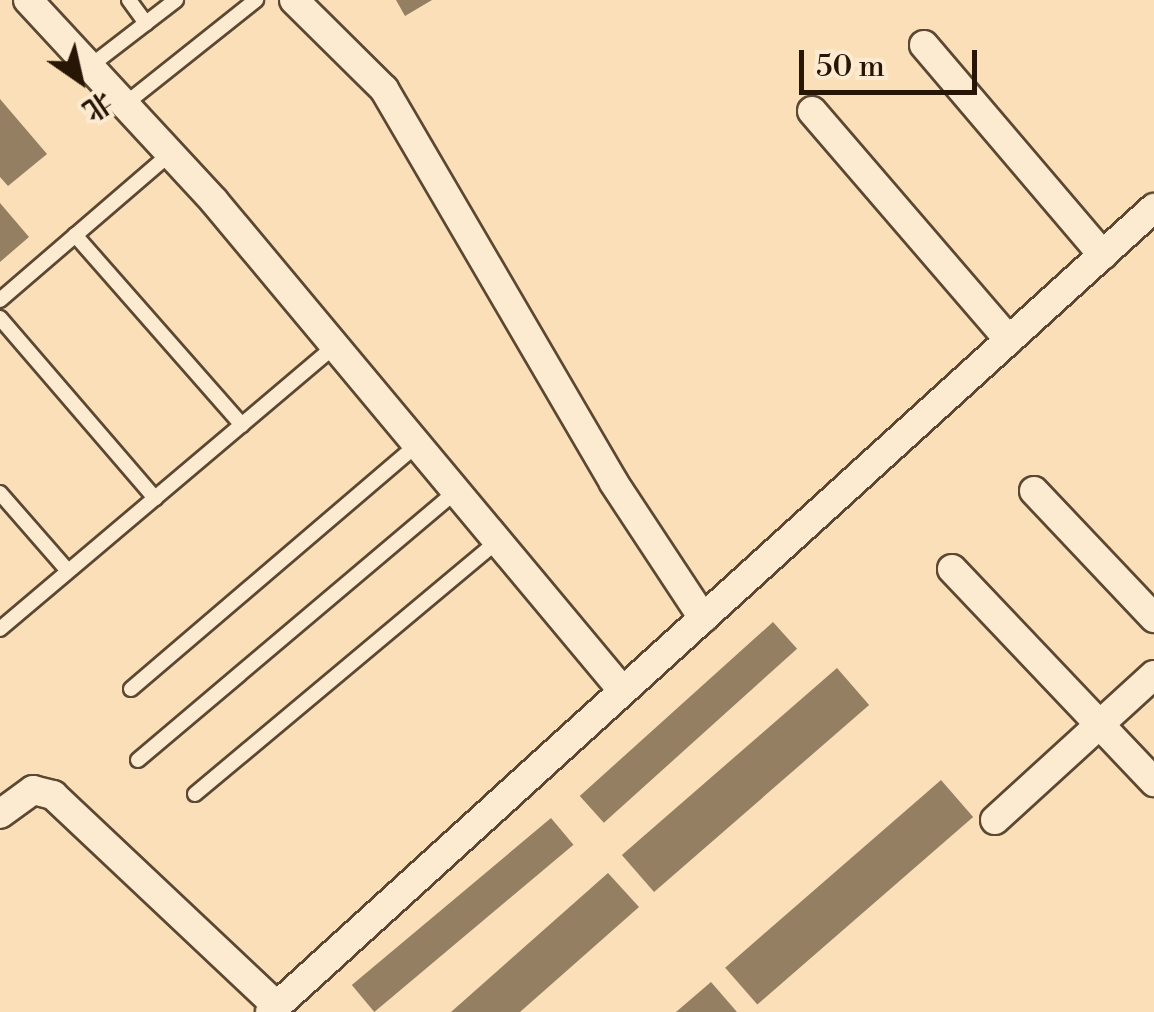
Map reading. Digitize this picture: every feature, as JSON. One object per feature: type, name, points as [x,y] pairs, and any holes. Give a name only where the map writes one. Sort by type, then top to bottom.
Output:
[{"type":"street","points":[[28,0],[170,154],[494,544],[622,690]]},
{"type":"street","points":[[294,0],[384,89],[614,482],[702,618]]},
{"type":"street","points":[[924,45],[1103,254]]},
{"type":"street","points":[[812,110],[1009,340]]},
{"type":"street","points":[[0,814],[33,790],[53,795],[284,1007],[622,690],[1154,208]]},
{"type":"street","points":[[1034,491],[1154,618]]},
{"type":"street","points":[[952,569],[1154,782]]},
{"type":"street","points":[[996,820],[1154,675]]},
{"type":"lane","points":[[129,0],[146,23]]},
{"type":"lane","points":[[89,67],[176,0]]},
{"type":"lane","points":[[124,105],[256,0]]},
{"type":"lane","points":[[0,300],[170,154]]},
{"type":"lane","points":[[76,235],[242,426]]},
{"type":"lane","points":[[0,318],[156,498]]},
{"type":"lane","points":[[0,628],[334,348]]},
{"type":"lane","points":[[131,689],[414,447]]},
{"type":"lane","points":[[0,494],[68,571]]},
{"type":"lane","points":[[138,760],[453,494]]},
{"type":"lane","points":[[195,794],[494,544]]},
{"type":"building","points":[[396,0],[432,0],[405,16]]},
{"type":"building","points":[[0,99],[47,154],[8,186],[0,177]]},
{"type":"building","points":[[0,203],[29,237],[0,262]]},
{"type":"building","points":[[773,622],[797,649],[604,823],[580,796]]},
{"type":"building","points":[[837,668],[869,705],[654,892],[622,855]]},
{"type":"building","points":[[941,780],[973,817],[757,1005],[725,968]]},
{"type":"building","points":[[551,818],[573,845],[374,1012],[352,985]]},
{"type":"building","points":[[608,873],[639,907],[520,1012],[451,1012]]},
{"type":"building","points":[[711,982],[737,1012],[676,1012]]}]
